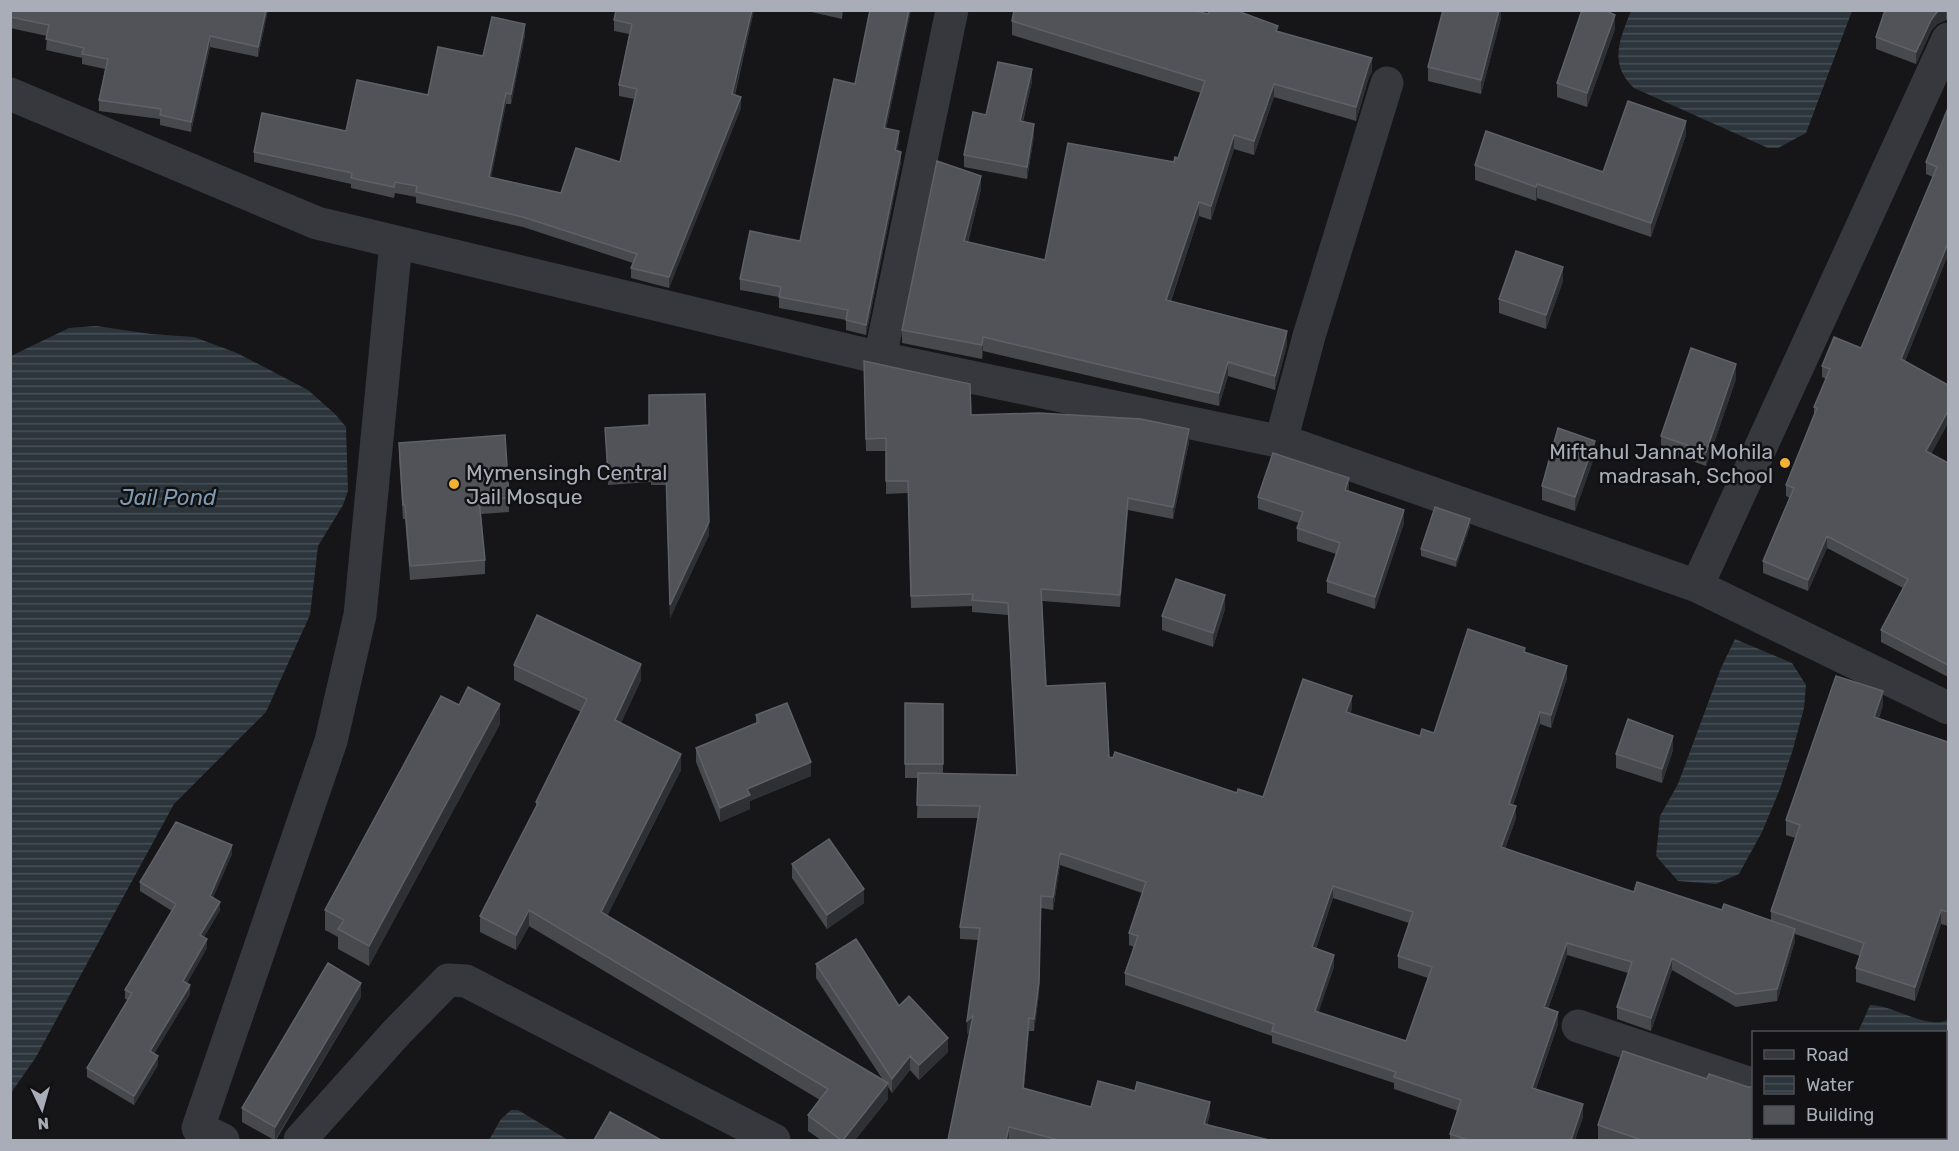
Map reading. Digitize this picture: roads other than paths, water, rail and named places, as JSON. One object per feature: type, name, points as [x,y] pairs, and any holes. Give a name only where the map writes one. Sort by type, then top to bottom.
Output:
[{"type":"street","points":[[880,358],[952,10]]},
{"type":"street","points":[[1697,586],[1948,39]]},
{"type":"street","points":[[1281,441],[1309,336],[1387,83]]},
{"type":"street","points":[[10,94],[317,223],[880,358],[1281,441],[1304,448],[1697,586],[1948,708]]},
{"type":"street","points":[[223,1140],[198,1128],[331,741],[360,615],[396,242]]},
{"type":"street","points":[[300,1140],[397,1032],[448,980],[466,981],[774,1140]]},
{"type":"street","points":[[1578,1026],[1752,1084]]},
{"type":"water","points":[[1631,10],[1852,11],[1806,133],[1778,148],[1768,148],[1634,88],[1621,70],[1619,60],[1620,41]]},
{"type":"water","name":"Jail Pond","points":[[96,326],[151,334],[194,337],[237,353],[308,390],[346,427],[348,491],[343,505],[318,546],[310,615],[266,712],[174,804],[36,1057],[11,1093],[11,356],[69,328]]},
{"type":"water","points":[[1735,639],[1792,663],[1806,685],[1804,708],[1780,789],[1762,832],[1739,874],[1716,884],[1678,881],[1656,856],[1660,816],[1678,784],[1721,668]]},
{"type":"water","points":[[1870,1005],[1930,1022],[1948,1020],[1948,1125],[1947,1031],[1858,1031]]},
{"type":"water","points":[[511,1110],[518,1110],[568,1140],[489,1140],[501,1119]]},
{"type":"place","name":"Miftahul Jannat Mohila madrasah, School","points":[[1785,463]]},
{"type":"place","name":"Mymensingh Central Jail Mosque","points":[[454,484]]}]
